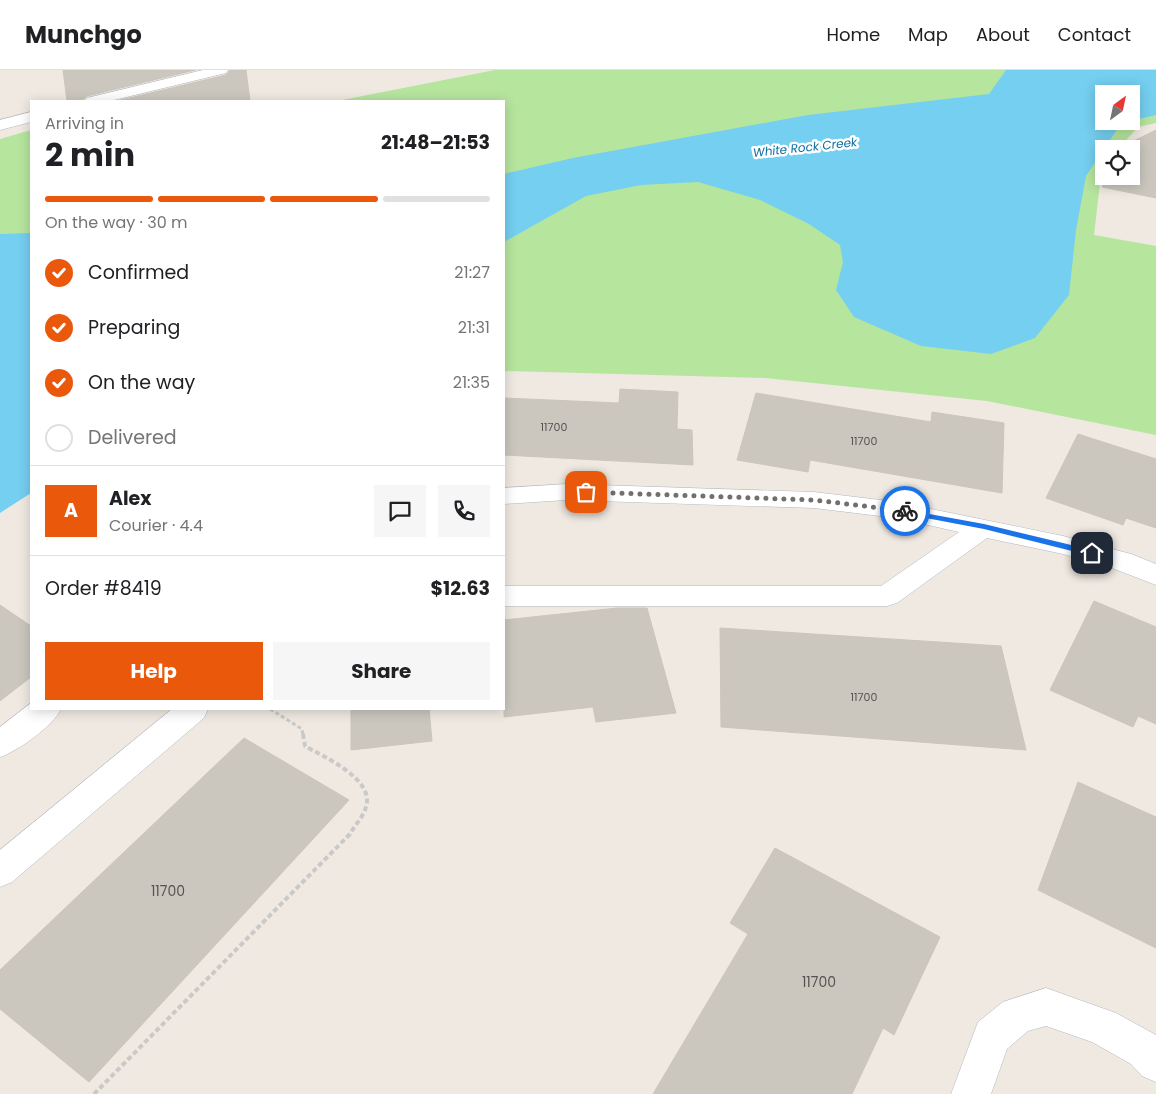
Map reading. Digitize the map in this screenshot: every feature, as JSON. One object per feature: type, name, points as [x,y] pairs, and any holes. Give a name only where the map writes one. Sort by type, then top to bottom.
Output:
[{"type":"street","points":[[96,100],[221,70]]},
{"type":"street","points":[[2,123],[30,117]]},
{"type":"street","points":[[505,496],[567,492],[814,500],[897,510],[984,526],[1080,550],[1121,561],[1156,575]]},
{"type":"street","points":[[505,596],[887,596],[984,526]]},
{"type":"street","points":[[0,744],[45,710]]},
{"type":"street","points":[[0,871],[191,710]]},
{"type":"street","points":[[971,1094],[992,1036],[1017,1015],[1046,1007],[1102,1027],[1145,1050],[1156,1062]]},
{"type":"path","points":[[94,1094],[350,834],[367,806],[368,795],[361,783],[346,770],[305,746],[302,728],[272,710]]},
{"type":"green space","points":[[495,70],[1156,70],[1156,123],[1140,127],[1140,85],[1095,85],[1095,130],[1135,130],[1126,140],[1095,140],[1095,185],[1100,185],[1094,235],[1156,246],[1156,435],[987,401],[765,378],[505,371],[505,100],[342,100]]},
{"type":"green space","points":[[30,130],[30,327],[0,316],[0,139]]},
{"type":"water","name":"White Rock Creek","points":[[1006,70],[1156,70],[1156,115],[1140,119],[1140,85],[1095,85],[1095,130],[1117,130],[1110,140],[1095,140],[1095,162],[1086,176],[1076,230],[1069,295],[1035,338],[991,354],[921,346],[854,317],[836,290],[843,262],[840,245],[809,224],[760,200],[698,182],[641,185],[586,196],[505,241],[505,174],[573,158],[808,115],[989,94]]},
{"type":"water","points":[[30,233],[30,494],[0,513],[0,234]]},
{"type":"building","points":[[63,70],[195,70],[87,96],[83,100],[67,100]]},
{"type":"building","points":[[230,70],[246,70],[250,100],[121,100],[226,75]]},
{"type":"building","points":[[1156,130],[1156,198],[1102,187],[1103,185],[1140,185],[1140,140],[1135,140]]},
{"type":"building","points":[[620,389],[678,392],[677,429],[692,430],[693,465],[505,455],[505,398],[619,403]]},
{"type":"building","points":[[756,393],[931,422],[932,412],[1004,423],[1002,493],[810,460],[808,472],[737,460]]},
{"type":"building","points":[[1078,434],[1156,459],[1156,528],[1126,518],[1123,525],[1046,498]]},
{"type":"building","points":[[1094,601],[1156,627],[1156,724],[1138,716],[1133,727],[1050,690]]},
{"type":"building","points":[[0,605],[30,625],[30,678],[0,701]]},
{"type":"building","points":[[617,608],[647,608],[676,713],[596,722],[593,707],[504,717],[505,620]]},
{"type":"building","points":[[720,628],[1001,646],[1026,750],[721,727]]},
{"type":"building","points":[[351,710],[429,710],[432,741],[351,750]]},
{"type":"building","points":[[244,738],[349,800],[89,1082],[0,1009],[0,970]]},
{"type":"building","points":[[1078,782],[1156,817],[1156,948],[1038,890]]},
{"type":"building","points":[[775,848],[940,937],[894,1035],[883,1028],[852,1094],[653,1094],[748,934],[730,923]]},
{"type":"way so far","points":[[586,492],[814,500],[905,511]]},
{"type":"route","points":[[905,511],[984,526],[1092,553]]}]
